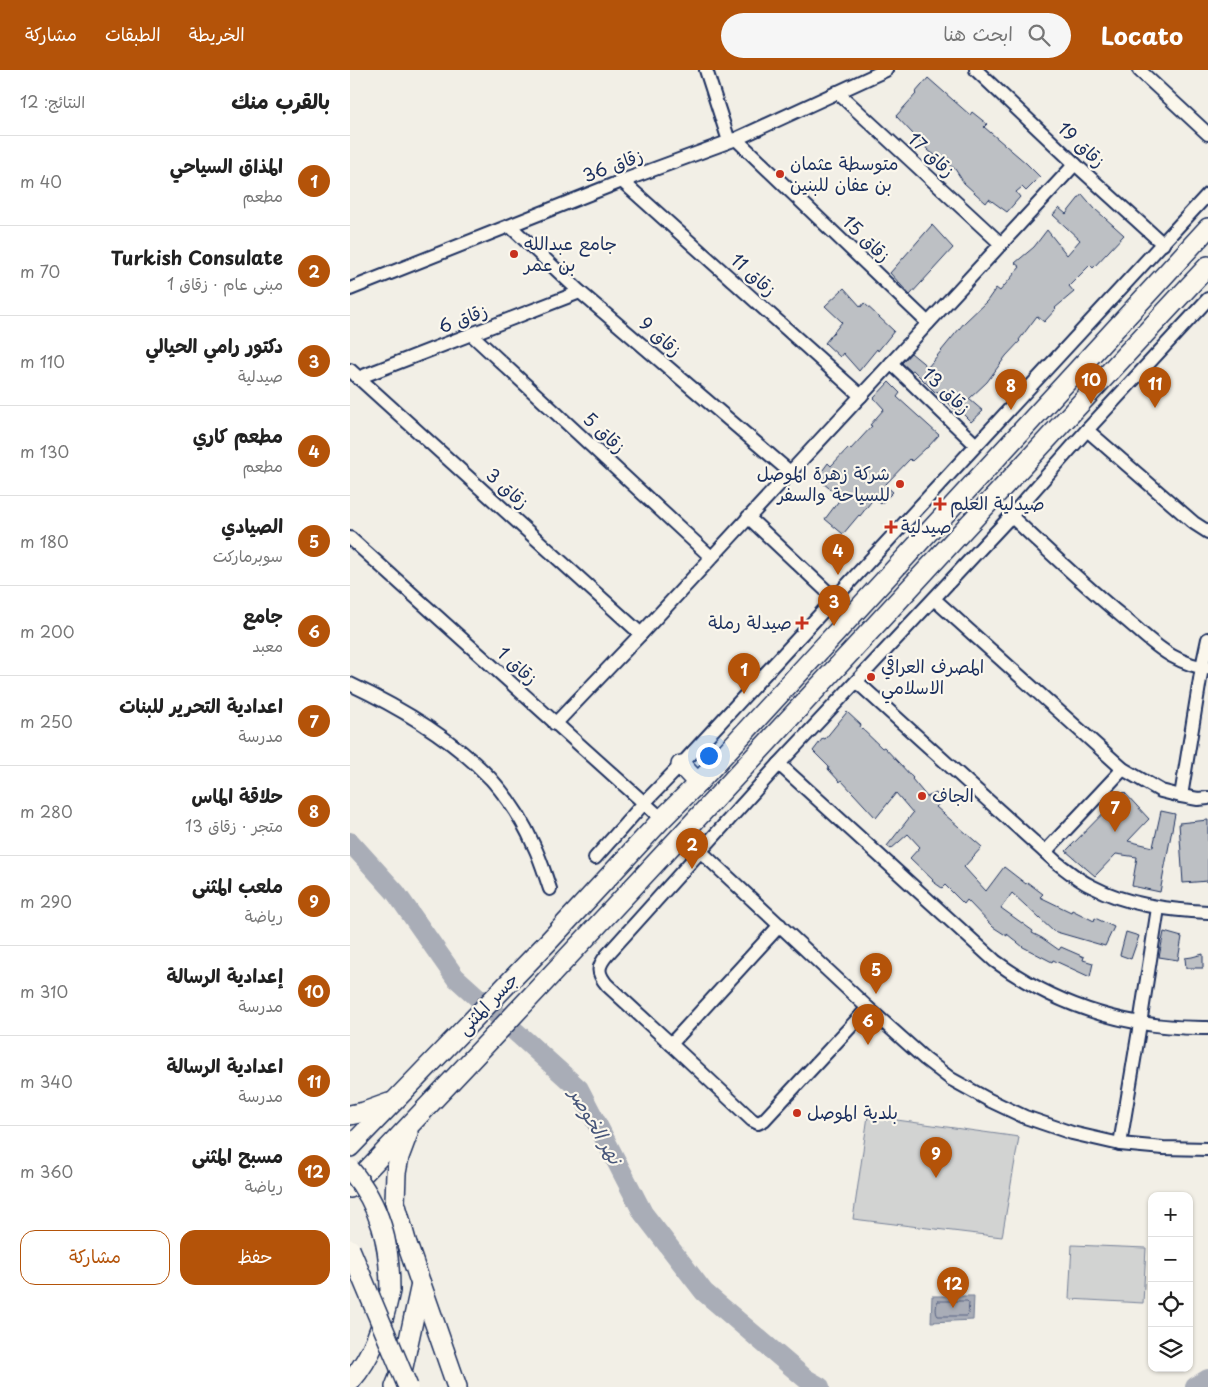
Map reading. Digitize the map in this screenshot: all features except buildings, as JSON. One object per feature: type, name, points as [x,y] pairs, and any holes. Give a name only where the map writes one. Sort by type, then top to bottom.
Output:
[{"type":"highway","name":"جسر المثنى","points":[[350,1147],[548,942],[698,782],[1208,228]]},
{"type":"highway","name":"جسر المثنى","points":[[350,1188],[566,959],[1208,266]]},
{"type":"highway","points":[[680,766],[698,782]]},
{"type":"highway","points":[[350,1115],[392,1102]]},
{"type":"highway","points":[[415,1120],[398,1157],[396,1202],[407,1244],[457,1387]]},
{"type":"highway","points":[[350,1169],[371,1200],[381,1222],[387,1244],[390,1268],[390,1291],[378,1337],[367,1358],[350,1382]]},
{"type":"highway","points":[[350,1249],[408,1387]]},
{"type":"highway","points":[[395,1387],[403,1367],[421,1284]]},
{"type":"street","points":[[706,70],[732,140]]},
{"type":"street","name":"زقاق 36","points":[[350,289],[622,181],[732,140],[886,70]]},
{"type":"street","name":"زقاق 19","points":[[976,70],[1162,244]]},
{"type":"street","points":[[1139,70],[1208,134]]},
{"type":"street","name":"زقاق 17","points":[[837,92],[1000,244]]},
{"type":"street","name":"زقاق 15","points":[[732,140],[928,323]]},
{"type":"street","points":[[555,724],[641,634],[1075,164]]},
{"type":"street","name":"زقاق 11","points":[[622,181],[861,396]]},
{"type":"street","points":[[595,858],[1208,194]]},
{"type":"street","name":"زقاق 9","points":[[510,226],[580,292],[790,472]]},
{"type":"street","name":"زقاق 6","points":[[354,374],[472,335],[580,292]]},
{"type":"street","points":[[868,1008],[764,1120],[758,1123],[752,1120],[607,985],[601,978],[599,970],[601,962],[700,851],[1011,516],[1087,430],[1208,299]]},
{"type":"street","name":"زقاق 5","points":[[472,335],[712,557]]},
{"type":"street","name":"زقاق 13","points":[[891,363],[976,445]]},
{"type":"street","name":"زقاق 3","points":[[354,374],[641,634]]},
{"type":"street","points":[[1087,430],[1194,523],[1208,532]]},
{"type":"street","points":[[1011,516],[1104,601],[1158,647],[1172,657],[1205,668]]},
{"type":"street","points":[[748,517],[834,598]]},
{"type":"street","name":"زقاق 1","points":[[350,538],[662,819]]},
{"type":"street","points":[[934,598],[1123,769],[1161,791],[1198,799],[1208,798]]},
{"type":"street","points":[[1181,796],[1205,668],[1208,639]]},
{"type":"street","points":[[857,682],[1074,876],[1091,886],[1138,904],[1158,908],[1208,912]]},
{"type":"street","points":[[350,684],[410,716],[450,743],[493,781],[521,821],[535,846],[550,889]]},
{"type":"street","points":[[779,764],[995,960],[1014,975],[1066,1002],[1103,1015],[1140,1024],[1180,1029],[1208,1028]]},
{"type":"street","points":[[1046,852],[1123,769]]},
{"type":"street","points":[[682,834],[868,1008],[925,1059],[952,1079],[989,1100],[1025,1117],[1072,1133],[1120,1144],[1163,1148],[1208,1149]]},
{"type":"street","points":[[1120,1144],[1158,908]]},
{"type":"street","points":[[671,1044],[780,925]]},
{"type":"shaded area","points":[[868,1116],[1019,1137],[1002,1237],[853,1219]]},
{"type":"shaded area","points":[[1072,1245],[1146,1248],[1143,1303],[1069,1299]]},
{"type":"water","points":[[932,1296],[974,1296],[973,1320],[931,1322]]},
{"type":"waterway","name":"نهر الخوصر","points":[[350,842],[396,893],[455,977],[579,1089],[643,1213],[704,1292],[806,1379],[820,1387]]},
{"type":"waterway","name":"نهر الخوصر","points":[[1195,1387],[1208,1379]]},
{"type":"place","name":"متوسطة عثمان بن عفان للبنين","points":[[780,174]]},
{"type":"place","name":"جامع عبدالله بن عمر","points":[[514,254]]},
{"type":"place","name":"إعدادية الرسالة","points":[[1091,404]]},
{"type":"place","name":"اعدادية الرسالة","points":[[1155,408]]},
{"type":"place","name":"حلاقة الماس","points":[[1011,410]]},
{"type":"place","name":"شركة زهرة الموصل للسياحة والسفر","points":[[900,484]]},
{"type":"place","name":"صيدلية العلم","points":[[940,504]]},
{"type":"place","name":"صيدلية","points":[[891,527]]},
{"type":"place","name":"مطعم كاري","points":[[838,575]]},
{"type":"place","name":"صيدلة رملة","points":[[802,623]]},
{"type":"place","name":"دكتور رامي الحيالي","points":[[834,626]]},
{"type":"place","name":"المصرف العراقي الاسلامي","points":[[871,677]]},
{"type":"place","name":"المذاق السياحي","points":[[744,694]]},
{"type":"place","name":"الجاف","points":[[922,796]]},
{"type":"place","name":"اعدادية التحرير للبنات","points":[[1115,832]]},
{"type":"place","name":"Turkish Consulate","points":[[692,869]]},
{"type":"place","name":"الصيادي","points":[[876,994]]},
{"type":"place","name":"جامع","points":[[868,1045]]},
{"type":"place","name":"بلدية الموصل","points":[[797,1113]]},
{"type":"place","name":"ملعب المثنى","points":[[936,1178]]},
{"type":"place","name":"مسبح المثنى","points":[[953,1308]]}]
